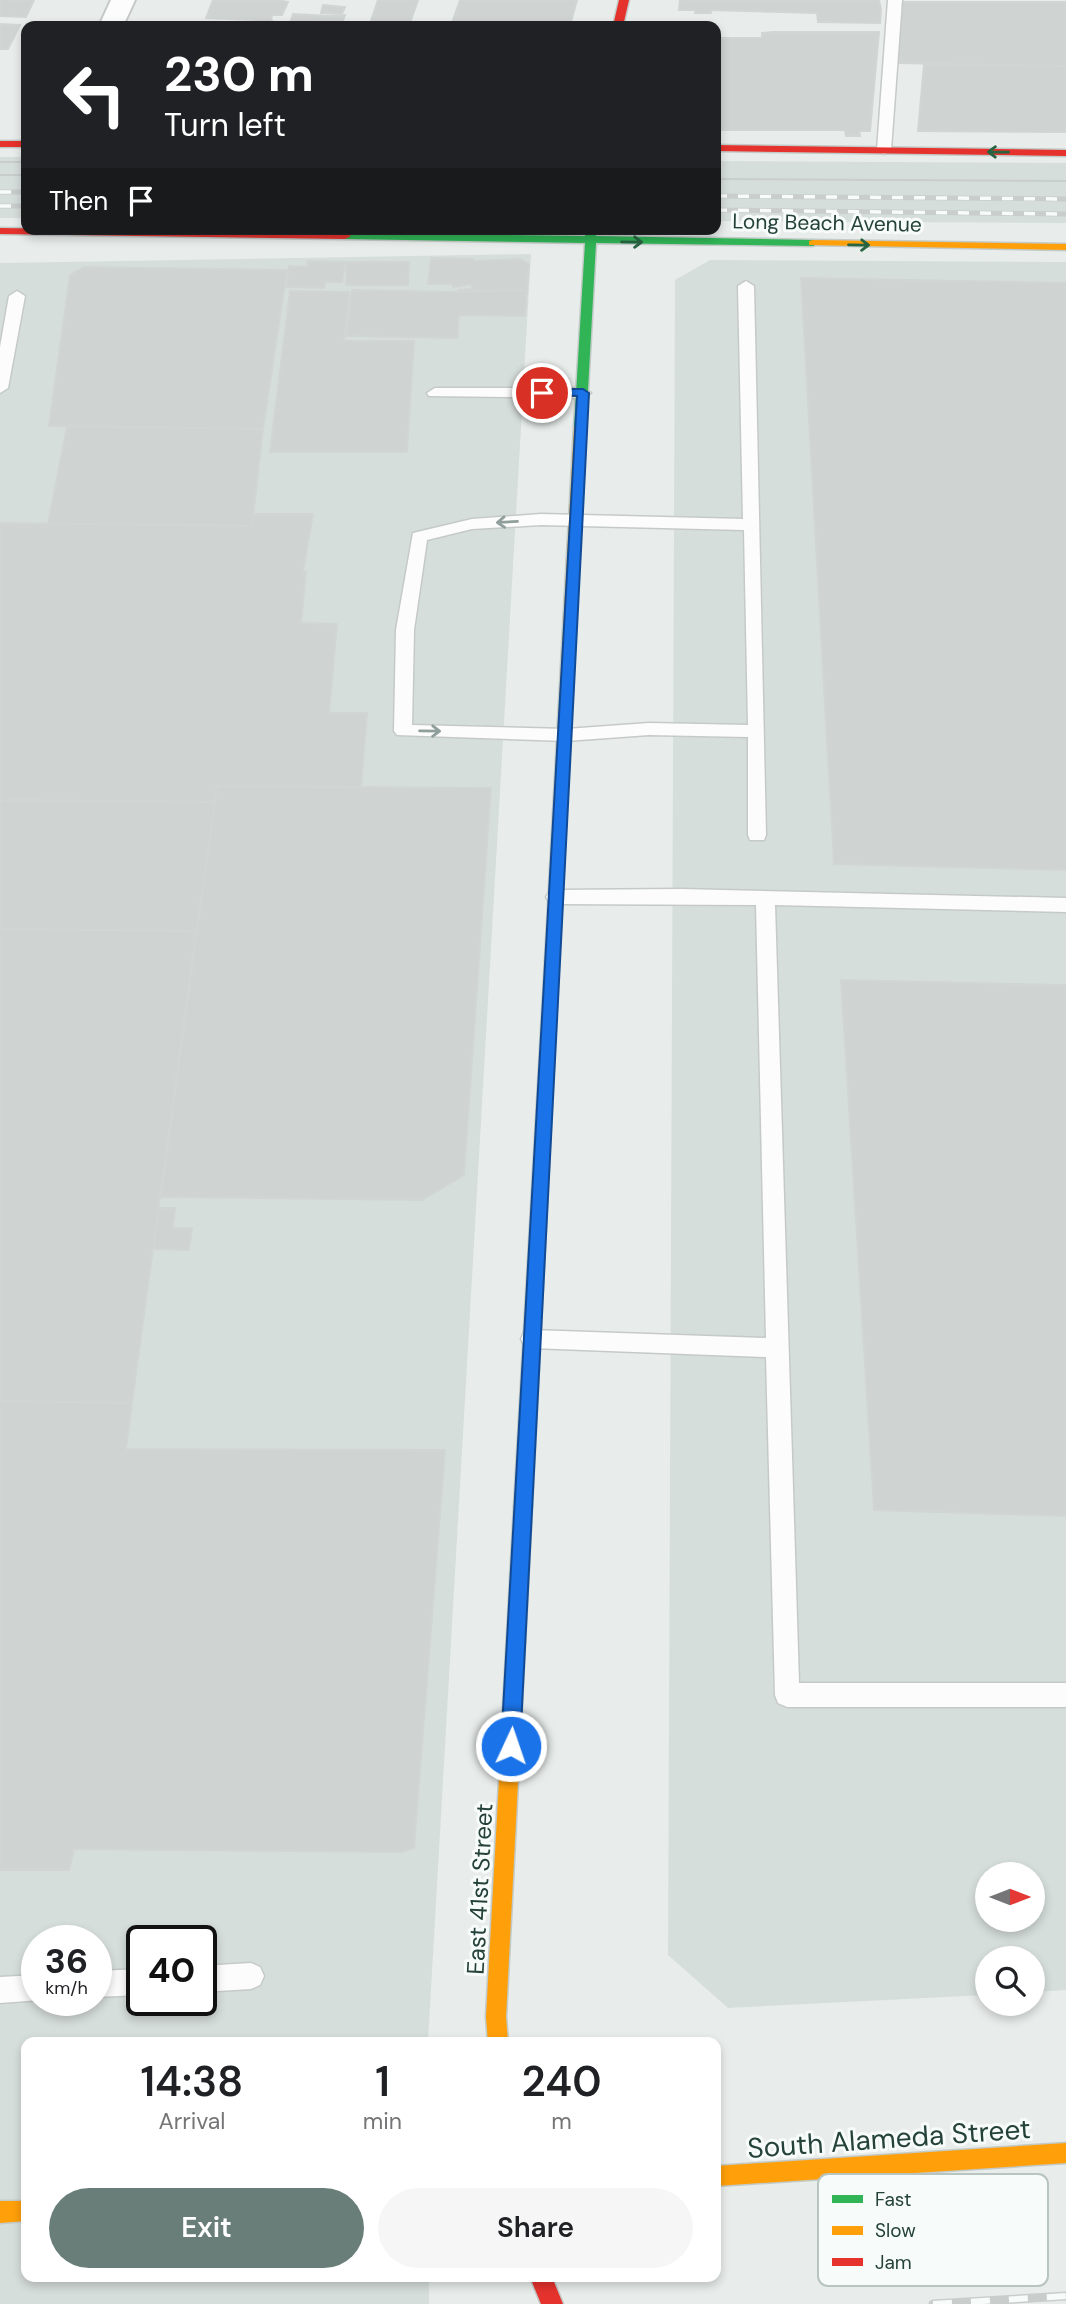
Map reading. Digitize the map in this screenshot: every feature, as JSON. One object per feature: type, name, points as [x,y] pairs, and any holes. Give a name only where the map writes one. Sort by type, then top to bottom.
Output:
[{"type":"street","points":[[113,21],[123,0]]},
{"type":"street","points":[[619,21],[624,0]]},
{"type":"street","points":[[0,144],[21,145]]},
{"type":"street","points":[[721,148],[1066,153]]},
{"type":"street","name":"Long Beach Avenue","points":[[0,231],[21,231]]},
{"type":"street","name":"Long Beach Avenue","points":[[591,235],[1066,247]]},
{"type":"street","name":"East 41st Street","points":[[498,2037],[496,2017],[591,235]]},
{"type":"street","name":"South Alameda Street","points":[[721,2176],[1066,2153]]},
{"type":"street","points":[[0,2212],[21,2211]]},
{"type":"street","points":[[543,2282],[552,2304]]},
{"type":"lane","points":[[884,150],[895,0]]},
{"type":"lane","points":[[746,286],[757,730],[757,835]]},
{"type":"lane","points":[[0,388],[4,352],[17,296]]},
{"type":"lane","points":[[435,393],[583,393]]},
{"type":"lane","points":[[752,525],[576,520],[470,524],[419,537],[405,629],[403,730],[566,735],[649,729],[757,730]]},
{"type":"lane","points":[[556,897],[765,898],[1066,905]]},
{"type":"lane","points":[[765,898],[787,1695],[1066,1695]]},
{"type":"lane","points":[[532,1339],[777,1348]]},
{"type":"lane","points":[[217,1978],[251,1976]]},
{"type":"lane","points":[[0,1990],[21,1989]]},
{"type":"shaded area","points":[[0,157],[21,157],[21,218],[0,218]]},
{"type":"shaded area","points":[[721,161],[1066,163],[1066,223],[721,221]]},
{"type":"shaded area","points":[[531,254],[428,2037],[21,2037],[21,2282],[429,2282],[429,2304],[0,2304],[0,263]]},
{"type":"shaded area","points":[[710,260],[1066,262],[1066,1990],[1045,1991],[1045,1946],[975,1946],[975,1996],[728,2008],[668,1955],[675,280]]},
{"type":"building","points":[[0,0],[34,0],[26,17],[0,16]]},
{"type":"building","points":[[213,0],[288,2],[282,15],[272,15],[273,21],[206,18]]},
{"type":"building","points":[[378,0],[418,0],[411,21],[371,21]]},
{"type":"building","points":[[460,0],[577,0],[571,21],[453,21]]},
{"type":"building","points":[[680,0],[879,0],[880,23],[818,22],[817,13],[710,10],[711,13],[695,13],[696,10],[679,10]]},
{"type":"building","points":[[903,2],[1066,2],[1066,66],[897,63]]},
{"type":"building","points":[[323,5],[345,7],[342,14],[321,13]]},
{"type":"building","points":[[293,14],[345,15],[343,21],[291,21]]},
{"type":"building","points":[[0,24],[20,25],[8,49],[0,49]]},
{"type":"building","points":[[879,32],[870,131],[859,131],[860,136],[846,136],[845,130],[721,130],[721,38],[762,38],[762,33]]},
{"type":"building","points":[[924,65],[1066,66],[1066,132],[918,131]]},
{"type":"building","points":[[431,258],[473,261],[520,259],[529,264],[527,290],[458,290],[472,289],[472,284],[453,287],[453,284],[428,284]]},
{"type":"building","points":[[308,261],[345,262],[342,282],[325,282],[324,288],[286,287],[289,266],[308,267]]},
{"type":"building","points":[[347,262],[409,262],[408,285],[346,285]]},
{"type":"building","points":[[84,267],[287,270],[263,429],[49,426],[70,275]]},
{"type":"building","points":[[801,278],[1066,283],[1066,870],[834,864]]},
{"type":"building","points":[[352,290],[527,290],[525,316],[459,315],[457,338],[346,336]]},
{"type":"building","points":[[290,291],[349,292],[344,341],[414,341],[407,452],[270,452]]},
{"type":"building","points":[[67,426],[263,429],[252,526],[48,524]]},
{"type":"building","points":[[254,514],[313,514],[303,572],[306,572],[301,623],[337,624],[329,713],[367,713],[361,787],[217,786],[215,802],[0,800],[0,523],[252,526]]},
{"type":"building","points":[[217,786],[491,788],[464,1175],[422,1200],[161,1197]]},
{"type":"building","points":[[0,800],[215,802],[196,931],[0,929]]},
{"type":"building","points":[[0,929],[196,931],[132,1403],[0,1401]]},
{"type":"building","points":[[841,980],[1066,985],[1066,1516],[874,1510]]},
{"type":"building","points":[[159,1208],[175,1208],[173,1228],[192,1228],[189,1250],[154,1249]]},
{"type":"building","points":[[0,1401],[132,1403],[126,1449],[445,1450],[414,1848],[401,1852],[74,1849],[69,1870],[0,1870]]},
{"type":"tram line","points":[[0,162],[21,162]]},
{"type":"tram line","points":[[0,175],[21,175]]},
{"type":"tram line","points":[[721,179],[1066,181]]},
{"type":"railway","points":[[0,192],[21,192]]},
{"type":"railway","points":[[721,196],[1066,199]]},
{"type":"railway","points":[[0,206],[21,206]]},
{"type":"railway","points":[[721,210],[1066,214]]},
{"type":"railway","points":[[933,2304],[1066,2296]]},
{"type":"traffic: fast","points":[[580,427],[591,235]]},
{"type":"traffic: fast","points":[[345,236],[813,243]]},
{"type":"traffic: fast","points":[[523,1507],[552,961]]},
{"type":"traffic: slow","points":[[813,243],[1066,247]]},
{"type":"traffic: slow","points":[[552,961],[580,427]]},
{"type":"traffic: slow","points":[[498,2037],[496,2017],[523,1507]]},
{"type":"traffic: slow","points":[[721,2176],[1066,2153]]},
{"type":"traffic: slow","points":[[0,2212],[21,2211]]},
{"type":"traffic: jam","points":[[619,21],[624,0]]},
{"type":"traffic: jam","points":[[0,144],[21,144]]},
{"type":"traffic: jam","points":[[721,148],[1066,153]]},
{"type":"traffic: jam","points":[[0,231],[21,231]]},
{"type":"traffic: jam","points":[[276,235],[345,236]]},
{"type":"traffic: jam","points":[[543,2282],[552,2304]]},
{"type":"route","points":[[511,1746],[583,393],[542,393]]}]
